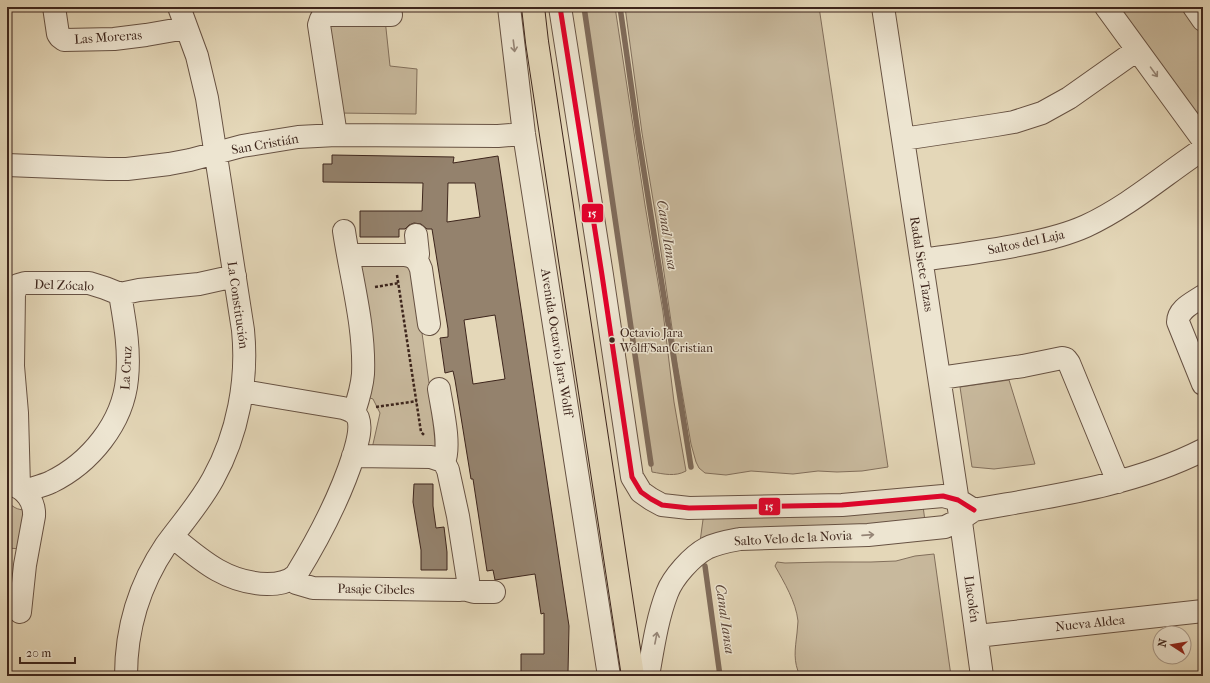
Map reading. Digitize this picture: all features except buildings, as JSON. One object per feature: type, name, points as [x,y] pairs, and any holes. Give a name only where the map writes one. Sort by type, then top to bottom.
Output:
[{"type":"main road","name":"Avenida Octavio Jara Wolff","points":[[533,7],[537,42],[633,676]]},
{"type":"main road","name":"Avenida Octavio Jara Wolff","points":[[537,42],[543,20],[542,7]]},
{"type":"street","name":"Las Moreras","points":[[54,7],[58,34],[64,40],[125,38],[186,28]]},
{"type":"street","name":"La Constitución","points":[[126,676],[128,642],[135,609],[149,574],[157,559],[214,478],[231,438],[242,391],[245,363],[244,330],[203,83],[196,56],[179,7]]},
{"type":"street","name":"Avenida Octavio Jara Wolff","points":[[509,7],[524,134],[609,676]]},
{"type":"street","name":"Salto Velo de la Novia","points":[[560,7],[632,477],[641,492],[662,505],[688,508],[866,504],[943,496],[964,513]]},
{"type":"street","name":"Radal Siete Tazas","points":[[883,7],[940,378],[964,513]]},
{"type":"street","points":[[1106,7],[1203,140]]},
{"type":"street","points":[[1194,7],[1203,20]]},
{"type":"street","points":[[336,135],[319,25],[315,13],[327,15],[391,15]]},
{"type":"street","points":[[903,139],[996,125],[1021,120],[1042,113],[1070,98],[1137,50]]},
{"type":"street","name":"San Cristián","points":[[7,165],[127,169],[169,164],[216,154],[242,146],[298,138],[336,135],[498,136],[524,134]]},
{"type":"street","name":"Saltos del Laja","points":[[922,260],[1004,248],[1064,235],[1122,207],[1203,149]]},
{"type":"street","points":[[344,231],[355,290],[361,340],[363,374],[354,412]]},
{"type":"street","points":[[416,235],[418,254],[417,260]]},
{"type":"street","points":[[349,254],[410,256],[417,260],[421,268],[429,324]]},
{"type":"street","points":[[120,294],[139,290],[193,284],[235,276]]},
{"type":"street","name":"Del Zócalo","points":[[20,612],[24,571],[34,513],[33,506],[17,487],[17,413],[13,366],[14,293],[18,285],[25,283],[90,283],[120,294]]},
{"type":"street","name":"La Cruz","points":[[17,487],[43,486],[52,482],[76,466],[102,441],[115,421],[120,411],[124,396],[128,364],[126,334],[120,294]]},
{"type":"street","points":[[1203,296],[1180,312],[1178,322],[1203,384]]},
{"type":"street","points":[[940,378],[1023,366],[1062,358],[1066,359],[1069,363],[1118,482]]},
{"type":"street","points":[[439,389],[446,438],[444,462],[448,470],[455,501],[468,580],[467,585],[463,589]]},
{"type":"street","points":[[173,537],[208,565],[222,573],[235,579],[249,582],[274,584],[287,582],[296,575],[329,518],[344,484],[353,456],[359,432],[358,417],[354,412],[343,408],[242,391]]},
{"type":"street","name":"Salto Velo de la Novia","points":[[648,676],[659,620],[668,591],[684,568],[708,548],[740,539],[868,535],[945,527],[964,513],[1088,490],[1168,466],[1203,450]]},
{"type":"street","points":[[353,456],[430,457],[444,462]]},
{"type":"street","name":"Llacolén","points":[[964,513],[982,676]]},
{"type":"street","name":"Pasaje Cibeles","points":[[291,579],[313,588],[463,589],[474,592],[494,592]]},
{"type":"street","name":"Nueva Aldea","points":[[977,636],[1203,611]]},
{"type":"path","points":[[394,255],[421,432],[426,437]]},
{"type":"path","points":[[355,290],[399,283]]},
{"type":"path","points":[[375,407],[417,401]]},
{"type":"shaded area","points":[[583,7],[615,7],[663,312],[674,402],[686,471],[678,474],[652,472]]},
{"type":"shaded area","points":[[625,7],[819,7],[888,467],[862,471],[818,471],[793,474],[751,471],[726,475],[705,473],[699,468],[691,444],[677,363],[642,133]]},
{"type":"shaded area","points":[[1114,7],[1189,7],[1203,26],[1203,121],[1199,123]]},
{"type":"shaded area","points":[[385,19],[390,66],[417,69],[416,114],[337,113],[325,23]]},
{"type":"shaded area","points":[[351,260],[409,261],[428,332],[422,333],[429,383],[435,383],[444,452],[371,453],[380,413],[373,399],[361,395]]},
{"type":"shaded area","points":[[1009,380],[1035,464],[994,469],[972,467],[960,387]]},
{"type":"shaded area","points":[[7,500],[15,508],[26,510],[23,549],[7,548]]},
{"type":"shaded area","points":[[923,506],[925,521],[835,534],[698,557],[704,512]]},
{"type":"shaded area","points":[[934,554],[951,676],[800,676],[796,665],[795,655],[798,622],[797,614],[789,592],[775,566],[777,562],[896,561],[915,556]]},
{"type":"waterway","points":[[584,7],[651,464]]},
{"type":"waterway","name":"Canal Iansa","points":[[620,7],[638,134],[691,467]]},
{"type":"waterway","name":"Canal Iansa","points":[[705,566],[720,676]]},
{"type":"transit line","name":"15","points":[[560,7],[632,477],[641,492],[662,505],[689,508],[842,505],[943,496],[958,500],[974,510]]},
{"type":"place","name":"Octavio Jara Wolff/San Cristian","points":[[612,340]]}]
